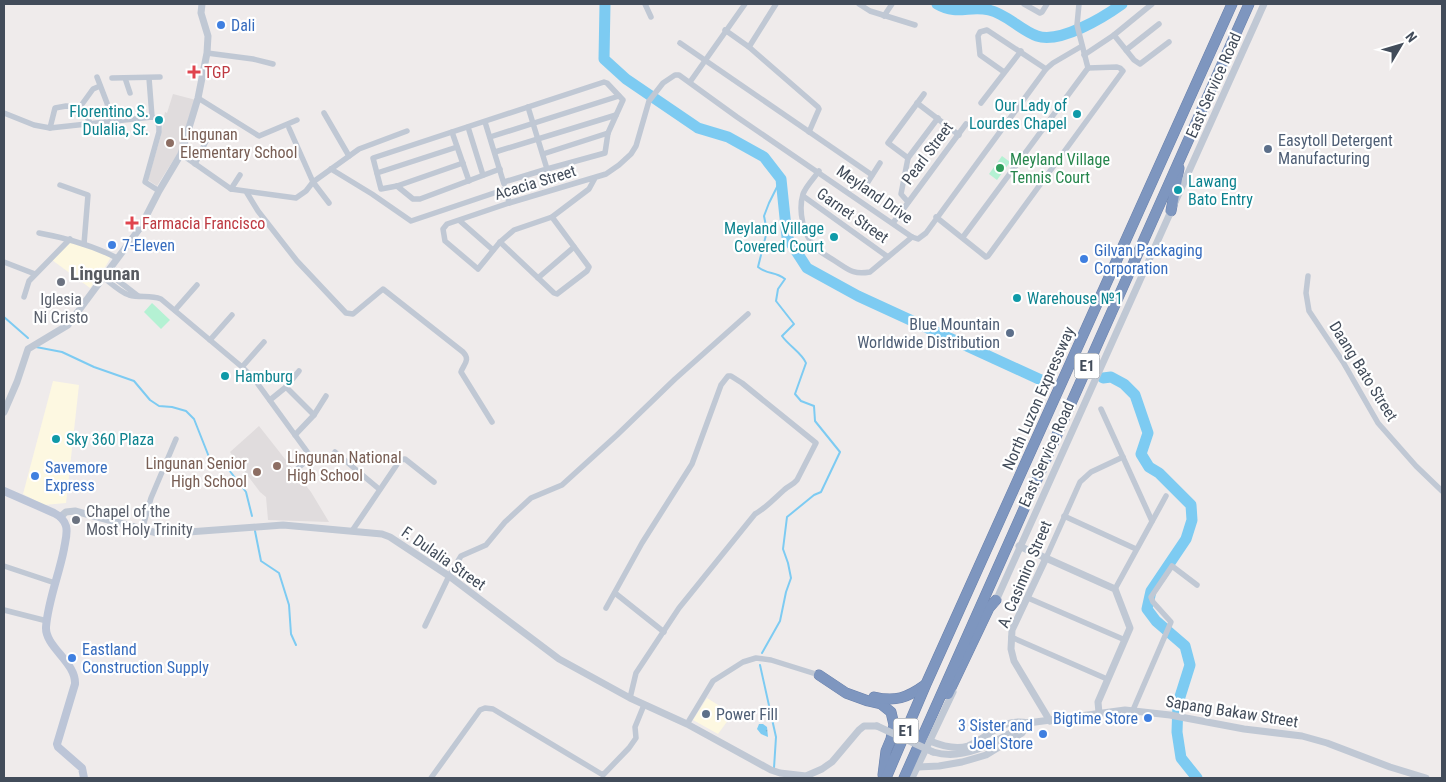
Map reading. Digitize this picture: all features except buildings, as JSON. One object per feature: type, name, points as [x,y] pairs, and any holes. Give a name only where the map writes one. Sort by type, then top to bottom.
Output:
[{"type":"highway","name":"North Luzon Expressway","points":[[884,778],[1232,4]]},
{"type":"highway","name":"North Luzon Expressway","points":[[904,778],[1249,4]]},
{"type":"highway","points":[[1171,211],[1182,151]]},
{"type":"highway","points":[[926,729],[940,712],[989,608],[996,600]]},
{"type":"highway","points":[[819,675],[862,694],[895,700],[904,698],[926,684]]},
{"type":"highway","points":[[819,675],[846,693],[881,704],[891,712],[894,725],[886,751],[884,778]]},
{"type":"main road","points":[[4,491],[60,517],[67,530],[47,621],[47,635],[75,678],[75,684],[57,744],[82,768],[84,778]]},
{"type":"street","points":[[4,412],[28,349],[68,325],[140,228],[181,154],[198,98],[207,54],[208,36],[201,14],[202,4]]},
{"type":"street","points":[[645,4],[651,17]]},
{"type":"street","points":[[690,82],[745,4]]},
{"type":"street","points":[[749,47],[776,4]]},
{"type":"street","points":[[859,4],[870,11],[915,25]]},
{"type":"street","points":[[884,16],[892,4]]},
{"type":"street","points":[[1024,4],[1040,13],[1047,4]]},
{"type":"street","points":[[1079,4],[1077,25],[1088,68]]},
{"type":"street","points":[[1084,55],[1152,4]]},
{"type":"street","name":"East Service Road","points":[[912,778],[996,600],[1264,4]]},
{"type":"street","points":[[1126,50],[1159,24]]},
{"type":"street","points":[[725,30],[749,47],[818,107],[819,109],[809,132]]},
{"type":"street","points":[[1004,72],[980,55],[979,34],[988,30],[1046,69]]},
{"type":"street","points":[[1114,34],[1134,60],[1140,64],[1169,42]]},
{"type":"street","points":[[680,43],[872,174]]},
{"type":"street","name":"Meyland Drive","points":[[649,100],[674,74],[679,75],[912,237],[918,239],[1046,69],[1082,46]]},
{"type":"street","points":[[981,103],[1021,51]]},
{"type":"street","points":[[207,54],[253,59],[273,64]]},
{"type":"street","points":[[936,217],[986,257],[988,256],[1123,71],[1117,67],[1088,68]]},
{"type":"street","points":[[962,237],[1088,68]]},
{"type":"street","points":[[97,77],[111,122]]},
{"type":"street","points":[[112,78],[160,77]]},
{"type":"street","points":[[125,78],[130,93]]},
{"type":"street","points":[[149,78],[152,117]]},
{"type":"street","points":[[331,169],[372,194],[408,220],[414,221],[547,169],[604,154],[608,133],[623,100],[604,82],[373,158],[381,189]]},
{"type":"street","points":[[80,107],[93,90],[100,86]]},
{"type":"street","points":[[908,158],[888,143],[924,94]]},
{"type":"street","points":[[490,137],[619,96]]},
{"type":"street","points":[[198,98],[259,136],[297,120]]},
{"type":"street","name":"Acacia Street","points":[[493,250],[478,269],[445,241],[444,227],[447,224],[509,203],[606,174],[631,154],[640,134],[649,100]]},
{"type":"street","points":[[917,103],[960,134]]},
{"type":"street","points":[[50,128],[57,107],[66,106],[80,107],[91,125]]},
{"type":"street","points":[[528,107],[547,169]]},
{"type":"street","points":[[4,113],[34,125],[50,128],[152,117],[157,121],[159,132],[145,182],[159,191]]},
{"type":"street","points":[[324,113],[349,156]]},
{"type":"street","points":[[495,152],[616,115]]},
{"type":"street","points":[[908,202],[901,194],[908,158],[938,118]]},
{"type":"street","points":[[485,122],[509,203]]},
{"type":"street","name":"Pearl Street","points":[[893,223],[966,124]]},
{"type":"street","points":[[468,127],[483,176]]},
{"type":"street","points":[[289,128],[313,182],[328,203]]},
{"type":"street","points":[[181,154],[231,189],[247,193],[296,198],[306,191],[313,182],[349,156],[366,146],[407,132]]},
{"type":"street","points":[[452,132],[469,181]]},
{"type":"street","points":[[543,154],[608,133]]},
{"type":"street","points":[[195,164],[207,140]]},
{"type":"street","points":[[377,173],[457,146]]},
{"type":"street","points":[[372,194],[381,189],[397,186],[463,163]]},
{"type":"street","points":[[866,185],[880,163]]},
{"type":"street","points":[[397,186],[413,198],[420,199],[500,169]]},
{"type":"street","points":[[818,171],[803,196],[803,224],[816,248],[853,273],[870,272],[912,237]]},
{"type":"street","points":[[231,189],[240,176]]},
{"type":"street","points":[[460,221],[493,250],[517,229],[552,217],[589,189],[594,178]]},
{"type":"street","points":[[60,185],[88,194],[84,244]]},
{"type":"street","points":[[247,193],[258,211],[297,261],[346,313],[353,314],[383,289],[463,352],[467,358],[461,372],[492,422]]},
{"type":"street","name":"Garnet Street","points":[[803,196],[888,257]]},
{"type":"street","points":[[500,242],[554,293],[558,294],[587,271],[589,267],[552,217]]},
{"type":"street","points":[[39,233],[70,239],[100,249],[117,258]]},
{"type":"street","points":[[24,297],[29,281],[70,239]]},
{"type":"street","points":[[538,278],[574,247]]},
{"type":"street","points":[[4,262],[35,274]]},
{"type":"street","points":[[105,275],[138,296],[154,296],[160,299],[255,380],[311,457],[297,469]]},
{"type":"street","name":"Daang Bato Street","points":[[1308,276],[1306,293],[1309,311],[1343,362],[1378,423],[1416,466],[1442,491]]},
{"type":"street","points":[[174,310],[197,285]]},
{"type":"street","points":[[425,626],[449,576],[461,556],[486,545],[504,522],[531,498],[562,485],[675,379],[748,314]]},
{"type":"street","points":[[210,340],[232,315]]},
{"type":"street","points":[[242,367],[264,342]]},
{"type":"street","points":[[270,400],[286,387],[299,371]]},
{"type":"street","points":[[606,608],[642,543],[692,464],[722,385],[728,376],[731,376],[816,444],[793,485],[786,488],[767,508],[755,514],[687,598],[636,673],[630,698]]},
{"type":"street","points":[[286,387],[314,415]]},
{"type":"street","points":[[296,435],[314,415],[326,396]]},
{"type":"street","points":[[1102,409],[1152,521]]},
{"type":"street","points":[[142,530],[151,498],[176,440]]},
{"type":"street","points":[[335,452],[379,489]]},
{"type":"street","name":"A. Casimiro Street","points":[[1050,721],[1014,660],[1010,649],[1012,630],[1080,482],[1091,472],[1123,457]]},
{"type":"street","points":[[352,531],[379,489],[402,459],[405,459],[434,482]]},
{"type":"street","points":[[1115,589],[1166,496]]},
{"type":"street","name":"F. Dulalia Street","points":[[60,517],[66,512],[75,511],[157,533],[283,525],[382,534],[390,537],[449,576],[548,651],[630,698],[687,724],[770,770],[780,773],[806,776],[822,769],[832,762],[864,726],[877,726],[945,756],[974,751],[1028,723]]},
{"type":"street","points":[[1064,516],[1136,549]]},
{"type":"street","points":[[1019,546],[1115,589],[1130,628],[1098,702],[1099,713]]},
{"type":"street","points":[[4,566],[55,584]]},
{"type":"street","points":[[1133,710],[1171,620],[1153,602],[1151,597],[1171,567],[1174,567],[1197,585]]},
{"type":"street","points":[[615,593],[664,632]]},
{"type":"street","points":[[1028,598],[1125,640]]},
{"type":"street","points":[[4,610],[47,621]]},
{"type":"street","points":[[1011,637],[1108,679]]},
{"type":"street","points":[[687,724],[713,681],[743,662],[756,658],[771,660],[819,675]]},
{"type":"street","points":[[431,778],[480,710],[485,708],[492,709],[603,776],[636,738],[635,727],[644,705]]},
{"type":"street","name":"Sapang Bakaw Street","points":[[930,741],[949,747],[968,746],[1007,723],[1018,720],[1028,723],[1133,710],[1244,729],[1302,736],[1426,778]]},
{"type":"street","points":[[918,767],[947,765],[986,756],[1022,733],[1028,723]]},
{"type":"shaded area","name":"Lingunan Elementary School","points":[[173,94],[196,100],[179,151],[157,186],[148,180],[161,135],[165,112],[167,113]]},
{"type":"shaded area","points":[[70,241],[111,257],[90,288],[52,260]]},
{"type":"shaded area","name":"Sky 360 Plaza","points":[[53,381],[79,385],[66,503],[44,505],[23,494]]},
{"type":"shaded area","points":[[259,426],[311,492],[329,522],[268,520],[266,497],[260,492],[230,452]]},
{"type":"shaded area","points":[[707,698],[723,708],[729,719],[718,734],[693,720]]},
{"type":"green space","name":"Meyland Village Tennis Court","points":[[1002,156],[1010,162],[997,180],[989,174]]},
{"type":"green space","points":[[152,303],[170,320],[161,329],[144,312]]},
{"type":"water","points":[[759,724],[767,727],[768,737],[761,734],[757,729]]},
{"type":"waterway","points":[[605,4],[604,59],[626,79],[698,128],[728,137],[764,157],[781,179],[787,237],[807,268],[858,296],[1041,380]]},
{"type":"waterway","points":[[937,4],[957,10],[982,9],[996,12],[1037,36],[1047,37],[1069,33],[1081,28],[1122,4]]},
{"type":"waterway","points":[[762,653],[780,621],[791,578],[783,549],[787,517],[814,495],[821,492],[840,452],[815,421],[814,406],[801,401],[795,394],[806,363],[802,356],[782,336],[794,324],[776,301],[778,289],[785,279],[758,267],[767,231],[764,216],[781,179]]},
{"type":"waterway","points":[[4,317],[28,338]]},
{"type":"waterway","points":[[36,347],[62,352],[94,367],[134,381],[150,400],[159,406],[186,411],[194,419],[215,468],[229,470],[246,492],[252,516]]},
{"type":"waterway","points":[[1103,378],[1111,377],[1124,384],[1135,395],[1148,433],[1141,454],[1149,467],[1159,473],[1191,505],[1192,520],[1186,539],[1151,591],[1147,609],[1156,621],[1185,646],[1190,665],[1178,703],[1177,732],[1181,758],[1197,778]]},
{"type":"waterway","points":[[255,531],[261,561],[279,573],[289,605],[291,634],[296,645]]},
{"type":"waterway","points":[[760,665],[776,737],[774,768]]},
{"type":"place","name":"Dali","points":[[221,25]]},
{"type":"place","name":"TGP","points":[[194,72]]},
{"type":"place","name":"Our Lady of Lourdes Chapel","points":[[1077,114]]},
{"type":"place","name":"Florentino S. Dulalia, Sr.","points":[[159,120]]},
{"type":"place","name":"Lingunan Elementary School","points":[[170,143]]},
{"type":"place","name":"Easytoll Detergent Manufacturing","points":[[1268,149]]},
{"type":"place","name":"Meyland Village Tennis Court","points":[[1000,168]]},
{"type":"place","name":"Lawang Bato Entry","points":[[1178,190]]},
{"type":"place","name":"Farmacia Francisco","points":[[132,223]]},
{"type":"place","name":"Meyland Village Covered Court","points":[[834,237]]},
{"type":"place","name":"7-Eleven","points":[[112,245]]},
{"type":"place","name":"Gilvan Packaging Corporation","points":[[1084,259]]},
{"type":"place","name":"Iglesia Ni Cristo","points":[[61,282]]},
{"type":"place","name":"Warehouse №1","points":[[1017,298]]},
{"type":"place","name":"Blue Mountain Worldwide Distribution","points":[[1010,333]]},
{"type":"place","name":"Hamburg","points":[[225,376]]},
{"type":"place","name":"Sky 360 Plaza","points":[[56,439]]},
{"type":"place","name":"Lingunan National High School","points":[[277,466]]},
{"type":"place","name":"Lingunan Senior High School","points":[[257,472]]},
{"type":"place","name":"Savemore Express","points":[[35,476]]},
{"type":"place","name":"Chapel of the Most Holy Trinity","points":[[76,520]]},
{"type":"place","name":"Eastland Construction Supply","points":[[72,658]]},
{"type":"place","name":"Power Fill","points":[[706,714]]},
{"type":"place","name":"Bigtime Store","points":[[1148,718]]},
{"type":"place","name":"3 Sister and Joel Store","points":[[1043,734]]},
{"type":"district","name":"Lingunan","points":[[105,273]]}]
